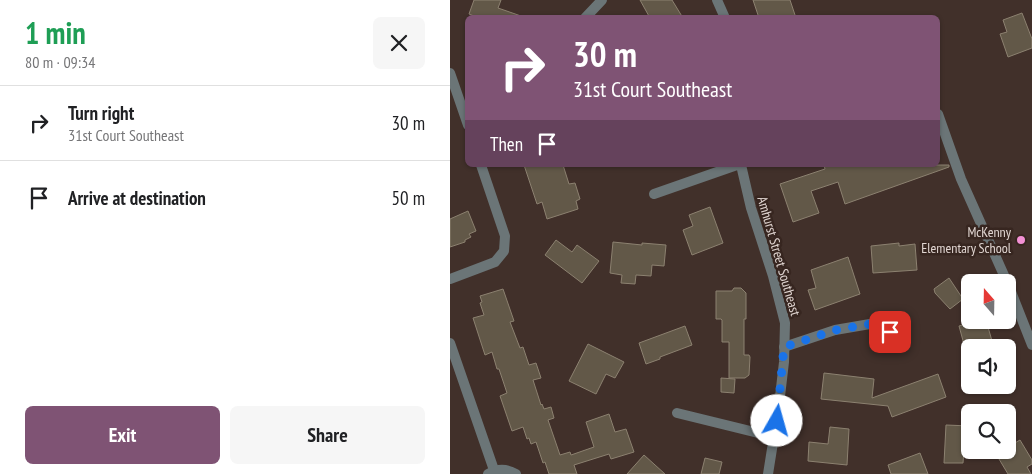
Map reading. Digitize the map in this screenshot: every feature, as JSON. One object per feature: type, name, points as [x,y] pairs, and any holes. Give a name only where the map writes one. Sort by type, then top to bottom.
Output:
[{"type":"street","points":[[589,15],[602,0]]},
{"type":"street","points":[[717,0],[724,15]]},
{"type":"street","points":[[450,73],[465,116]]},
{"type":"street","points":[[940,119],[962,179],[1003,274]]},
{"type":"street","points":[[450,278],[495,262],[504,251],[505,236],[482,167]]},
{"type":"street","points":[[654,194],[731,167]]},
{"type":"street","name":"Amhurst Street Southeast","points":[[741,167],[751,208],[773,276],[785,323],[779,404],[768,474]]},
{"type":"street","points":[[1016,306],[1032,345]]},
{"type":"street","points":[[784,347],[836,330],[870,324],[890,332]]},
{"type":"street","points":[[450,343],[491,472],[502,469],[516,474]]},
{"type":"street","points":[[677,413],[775,438]]},
{"type":"building","points":[[474,0],[501,0],[498,8],[518,15],[472,15],[469,14]]},
{"type":"building","points":[[640,0],[672,0],[681,15],[648,15]]},
{"type":"building","points":[[753,0],[790,0],[795,15],[758,15]]},
{"type":"building","points":[[1022,13],[1032,39],[1032,48],[1008,57],[1000,34],[1007,32],[1003,20]]},
{"type":"building","points":[[940,165],[949,165],[949,167],[845,204],[838,182],[811,191],[819,213],[793,222],[780,184],[825,169],[824,167],[940,167]]},
{"type":"building","points":[[525,167],[564,167],[569,184],[575,183],[580,199],[576,201],[578,209],[547,219],[542,202],[537,204]]},
{"type":"building","points":[[710,207],[723,243],[692,255],[683,230],[693,226],[689,215]]},
{"type":"building","points":[[468,211],[476,231],[469,234],[471,237],[465,240],[465,242],[450,247],[450,219]]},
{"type":"building","points":[[556,240],[572,252],[577,245],[599,261],[582,283],[545,255]]},
{"type":"building","points":[[613,242],[666,245],[664,266],[652,265],[651,276],[636,275],[635,284],[621,283],[622,275],[610,273]]},
{"type":"building","points":[[899,243],[899,246],[915,244],[917,270],[873,273],[871,246]]},
{"type":"building","points":[[848,257],[860,294],[815,310],[808,290],[816,288],[811,270]]},
{"type":"building","points":[[949,278],[961,296],[961,301],[950,309],[935,293],[934,289]]},
{"type":"building","points":[[734,288],[741,288],[746,293],[744,355],[749,355],[750,357],[749,375],[745,378],[729,378],[729,342],[722,342],[722,320],[716,319],[716,291],[732,291]]},
{"type":"building","points":[[503,289],[514,321],[510,322],[520,348],[523,347],[529,365],[536,363],[541,378],[533,380],[541,405],[544,409],[551,407],[554,418],[548,420],[560,455],[570,452],[571,455],[594,447],[586,422],[609,414],[615,432],[626,429],[634,452],[611,459],[609,454],[574,465],[577,474],[549,474],[536,442],[531,444],[523,427],[512,431],[500,396],[507,393],[499,369],[497,369],[492,352],[485,355],[473,318],[484,315],[480,296]]},
{"type":"building","points":[[961,325],[961,329],[989,329],[991,339],[963,339],[959,326]]},
{"type":"building","points":[[685,326],[692,345],[646,364],[639,343]]},
{"type":"building","points":[[588,344],[624,362],[615,378],[606,374],[596,394],[569,381]]},
{"type":"building","points":[[824,373],[874,379],[872,398],[938,374],[946,397],[892,417],[888,406],[821,399]]},
{"type":"building","points":[[721,378],[735,379],[734,393],[721,392]]},
{"type":"building","points":[[946,425],[961,426],[961,459],[963,459],[963,463],[944,463]]},
{"type":"building","points":[[830,427],[849,429],[847,465],[808,461],[809,442],[828,444]]},
{"type":"building","points":[[1020,440],[1032,460],[1032,464],[1027,467],[1031,474],[1008,474],[999,459],[1016,459],[1016,442]]},
{"type":"building","points":[[920,453],[928,474],[891,474],[888,465]]},
{"type":"building","points":[[644,455],[665,474],[627,474]]},
{"type":"building","points":[[705,458],[722,462],[719,474],[701,474]]},
{"type":"place","name":"McKenny Elementary School","points":[[1021,240]]},
{"type":"route","points":[[777,421],[784,347],[836,330],[870,324],[890,332]]}]
